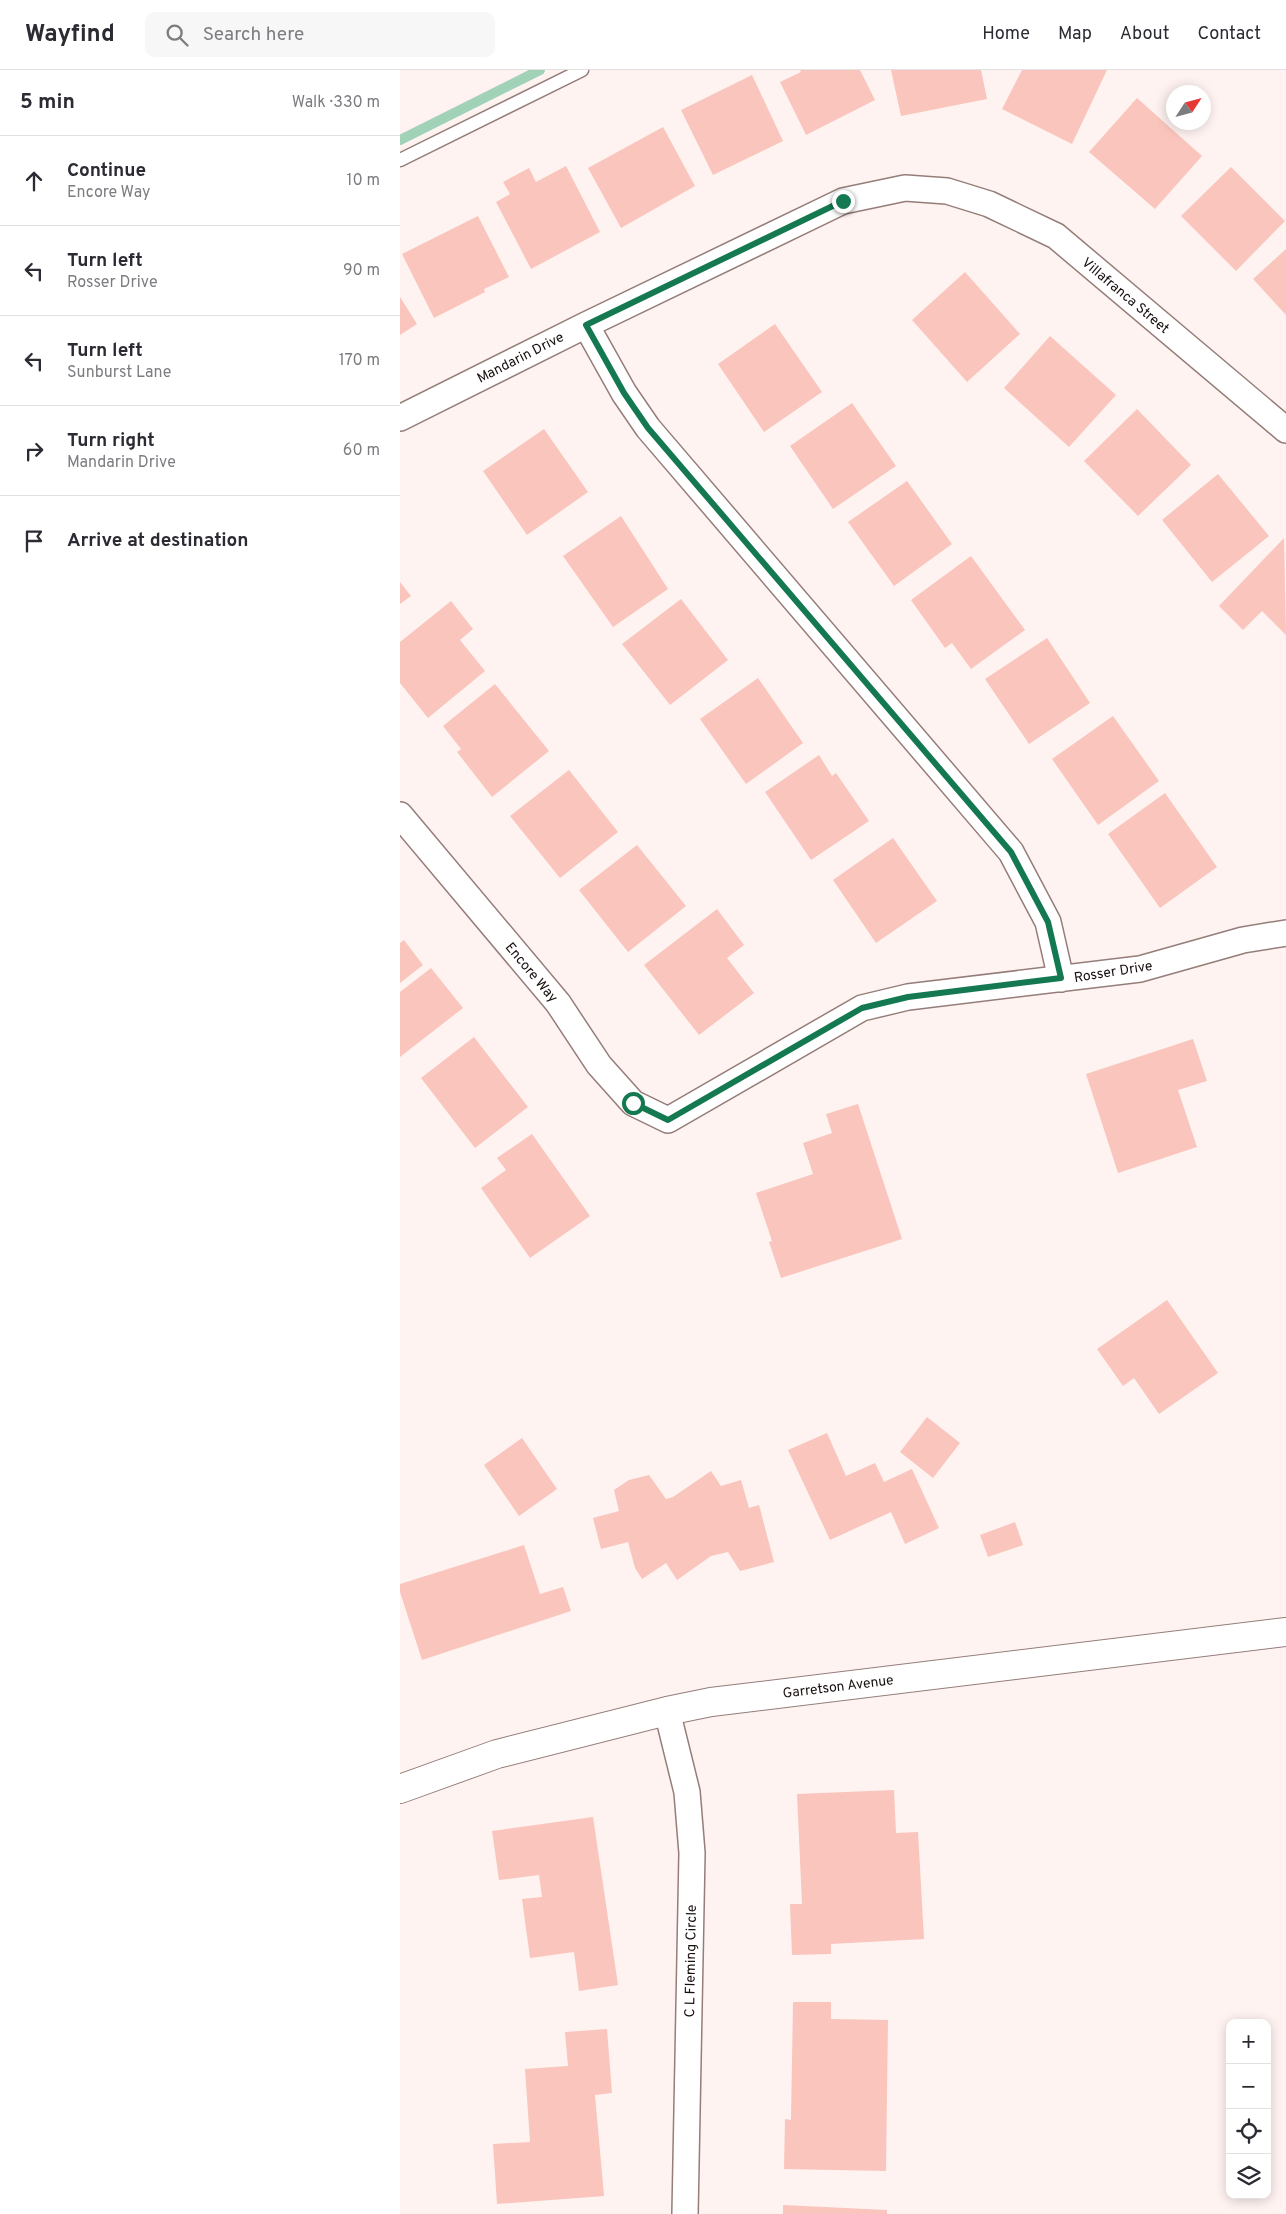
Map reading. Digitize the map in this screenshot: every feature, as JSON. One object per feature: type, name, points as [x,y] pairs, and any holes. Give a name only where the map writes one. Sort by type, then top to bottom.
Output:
[{"type":"street","name":"Mandarin Drive","points":[[400,418],[586,325],[843,201],[905,188],[947,191]]},
{"type":"street","name":"Villafranca Street","points":[[947,191],[989,204],[1056,236],[1286,430]]},
{"type":"street","points":[[586,325],[624,393],[648,428],[1011,852],[1048,922],[1061,978]]},
{"type":"street","name":"Encore Way","points":[[400,815],[558,1003],[599,1065],[633,1103],[668,1120]]},
{"type":"street","name":"Rosser Drive","points":[[668,1120],[862,1008],[908,997],[1140,969],[1242,940],[1286,933]]},
{"type":"street","name":"Garretson Avenue","points":[[400,1789],[497,1754],[667,1711],[711,1702],[1286,1632]]},
{"type":"street","name":"C L Fleming Circle","points":[[667,1711],[687,1792],[692,1853],[686,2214]]},
{"type":"lane","points":[[400,160],[582,70]]},
{"type":"building","points":[[800,70],[860,70],[875,100],[806,135],[780,82],[801,72]]},
{"type":"building","points":[[891,70],[981,70],[987,99],[901,116]]},
{"type":"building","points":[[1022,70],[1107,70],[1072,144],[1002,109]]},
{"type":"building","points":[[752,75],[783,141],[713,175],[681,110]]},
{"type":"building","points":[[1137,98],[1166,124],[1166,130],[1173,130],[1202,156],[1155,209],[1089,152]]},
{"type":"building","points":[[663,127],[695,186],[621,228],[588,168]]},
{"type":"building","points":[[566,166],[600,232],[531,269],[496,202],[510,194],[503,182],[529,168],[536,182]]},
{"type":"building","points":[[1231,167],[1285,221],[1236,271],[1181,216]]},
{"type":"building","points":[[478,216],[509,277],[484,289],[485,292],[434,318],[402,254]]},
{"type":"building","points":[[1286,249],[1286,315],[1253,279]]},
{"type":"building","points":[[965,272],[1020,334],[967,382],[912,320]]},
{"type":"building","points":[[400,297],[417,324],[400,335]]},
{"type":"building","points":[[775,324],[822,392],[764,432],[718,364]]},
{"type":"building","points":[[1050,336],[1116,395],[1069,447],[1004,388]]},
{"type":"building","points":[[852,403],[896,466],[833,509],[790,446]]},
{"type":"building","points":[[1137,409],[1191,465],[1138,516],[1084,461]]},
{"type":"building","points":[[544,429],[588,492],[527,535],[483,471]]},
{"type":"building","points":[[1218,474],[1269,536],[1212,582],[1162,520]]},
{"type":"building","points":[[907,481],[952,544],[894,586],[848,522]]},
{"type":"building","points":[[621,516],[668,589],[613,627],[563,556]]},
{"type":"building","points":[[1284,538],[1286,635],[1262,611],[1243,630],[1219,606]]},
{"type":"building","points":[[971,556],[1025,630],[971,669],[952,643],[945,648],[911,600]]},
{"type":"building","points":[[400,582],[411,596],[400,604]]},
{"type":"building","points":[[681,599],[728,660],[670,705],[622,644]]},
{"type":"building","points":[[451,601],[473,629],[460,640],[485,671],[428,718],[400,683],[400,642]]},
{"type":"building","points":[[1047,638],[1090,703],[1029,744],[985,679]]},
{"type":"building","points":[[758,678],[803,743],[746,784],[700,719]]},
{"type":"building","points":[[495,684],[549,751],[492,797],[457,752],[461,749],[443,726]]},
{"type":"building","points":[[1113,716],[1159,781],[1098,825],[1052,759]]},
{"type":"building","points":[[819,755],[832,776],[836,773],[869,821],[811,860],[765,792]]},
{"type":"building","points":[[569,770],[618,832],[560,878],[510,816]]},
{"type":"building","points":[[1165,793],[1217,867],[1160,908],[1108,834]]},
{"type":"building","points":[[893,838],[937,901],[876,943],[833,880]]},
{"type":"building","points":[[637,845],[686,906],[628,952],[579,890]]},
{"type":"building","points":[[717,909],[744,945],[727,958],[754,993],[699,1035],[644,965]]},
{"type":"building","points":[[404,940],[423,965],[400,983],[400,943]]},
{"type":"building","points":[[431,968],[463,1008],[400,1057],[400,992]]},
{"type":"building","points":[[474,1037],[528,1107],[475,1148],[421,1078]]},
{"type":"building","points":[[1193,1039],[1207,1081],[1178,1090],[1197,1147],[1118,1173],[1086,1074]]},
{"type":"building","points":[[858,1104],[902,1239],[781,1278],[769,1242],[772,1241],[756,1193],[813,1174],[803,1143],[832,1133],[826,1114]]},
{"type":"building","points":[[532,1134],[590,1216],[530,1258],[481,1188],[506,1170],[497,1158]]},
{"type":"building","points":[[1167,1300],[1218,1373],[1159,1414],[1134,1378],[1123,1386],[1097,1349]]},
{"type":"building","points":[[927,1417],[960,1443],[933,1478],[900,1452]]},
{"type":"building","points":[[827,1433],[846,1476],[875,1463],[884,1482],[912,1469],[939,1528],[905,1544],[891,1512],[830,1540],[788,1450]]},
{"type":"building","points":[[522,1438],[557,1489],[519,1516],[484,1465]]},
{"type":"building","points":[[711,1471],[721,1486],[741,1480],[749,1508],[759,1505],[774,1562],[740,1571],[728,1552],[711,1556],[677,1580],[666,1563],[642,1579],[635,1568],[628,1542],[601,1549],[593,1518],[619,1511],[614,1490],[629,1480],[649,1475],[666,1499],[673,1497]]},
{"type":"building","points":[[1015,1522],[1023,1545],[988,1557],[980,1535]]},
{"type":"building","points":[[524,1545],[540,1594],[563,1587],[571,1611],[422,1660],[400,1592],[400,1584]]},
{"type":"building","points":[[894,1790],[896,1833],[918,1832],[924,1939],[831,1944],[831,1954],[792,1955],[790,1904],[802,1904],[797,1794]]},
{"type":"building","points":[[593,1817],[618,1985],[579,1991],[574,1952],[530,1958],[522,1899],[542,1897],[539,1875],[499,1880],[492,1831]]},
{"type":"building","points":[[793,2002],[831,2002],[831,2019],[888,2020],[886,2171],[784,2169],[785,2119],[791,2120]]},
{"type":"building","points":[[607,2029],[612,2093],[595,2095],[604,2196],[497,2204],[493,2144],[530,2142],[525,2069],[568,2066],[565,2032]]},
{"type":"building","points":[[783,2205],[887,2210],[887,2214],[783,2214]]},
{"type":"waterway","points":[[400,140],[540,70]]},
{"type":"route","points":[[633,1103],[668,1120],[862,1008],[908,997],[1061,978],[1048,922],[1011,852],[648,428],[624,393],[586,325],[843,201]]}]
